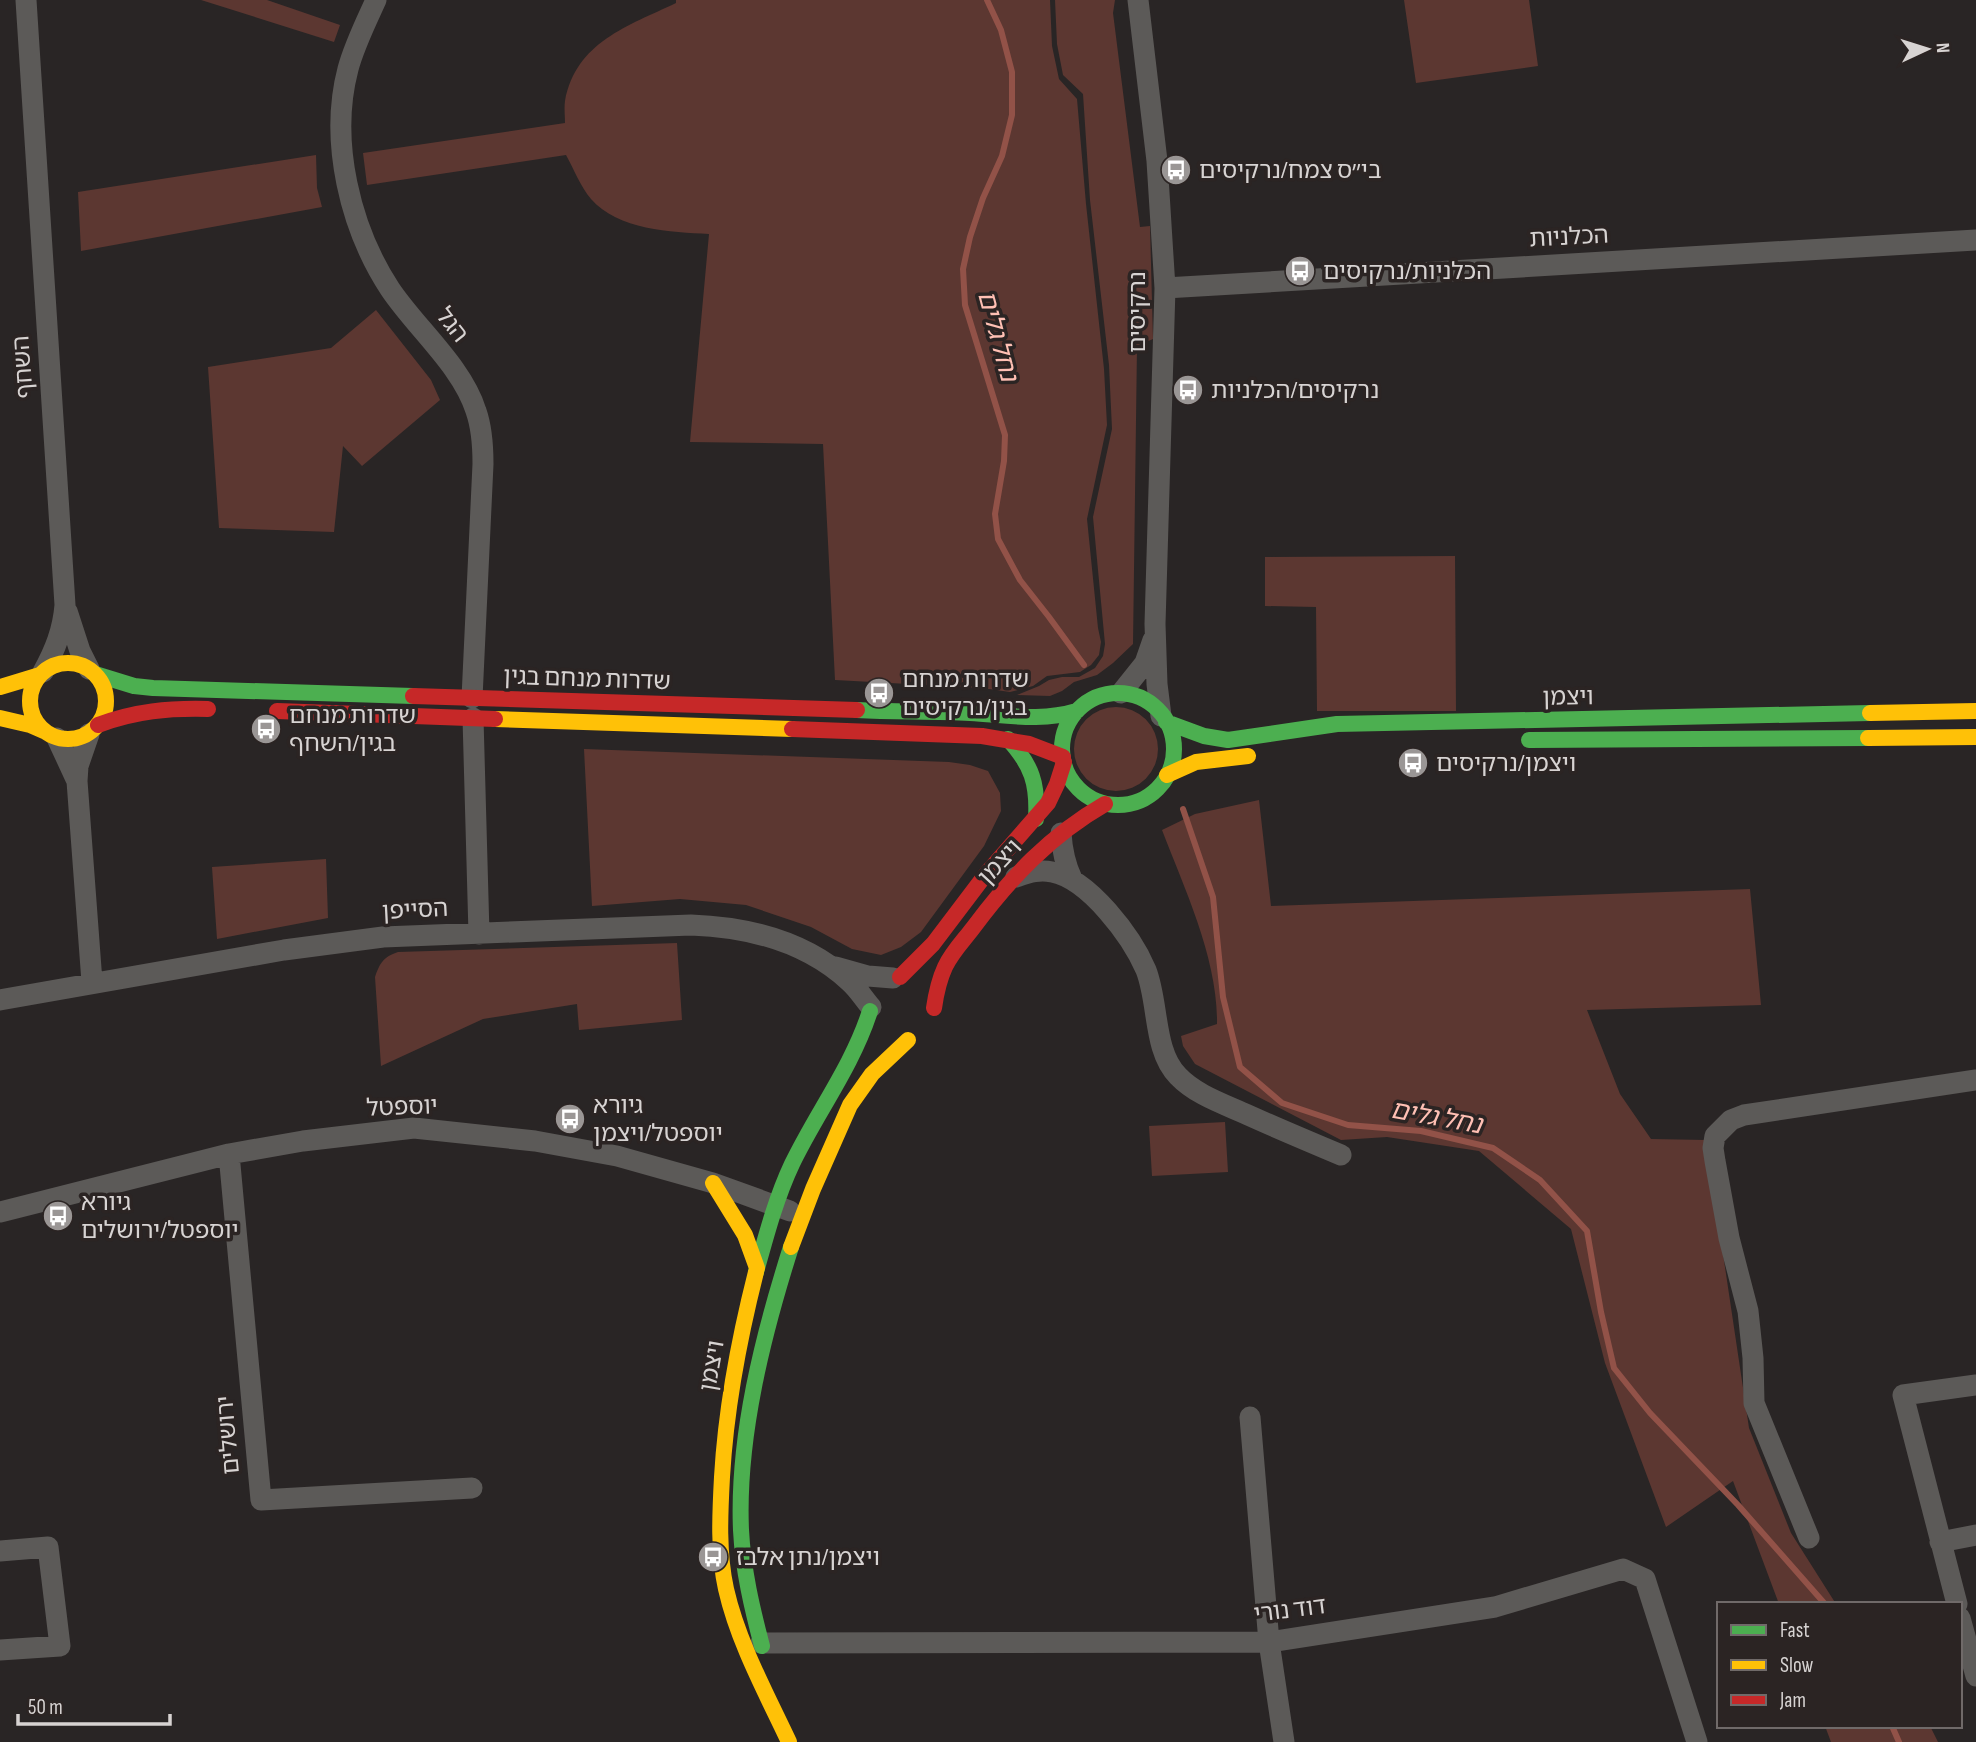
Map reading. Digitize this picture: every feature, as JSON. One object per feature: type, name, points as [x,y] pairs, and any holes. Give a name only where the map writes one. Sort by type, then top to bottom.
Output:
[{"type":"street","name":"השחף","points":[[26,0],[65,605],[64,626],[42,673]]},
{"type":"street","name":"הגל","points":[[376,0],[347,70],[342,110],[346,185],[356,219],[390,290],[463,385],[476,409],[482,436],[473,708],[479,934]]},
{"type":"street","name":"נרקיסים","points":[[1138,0],[1157,161],[1165,288],[1155,624],[1157,684],[1164,719]]},
{"type":"street","name":"הכלניות","points":[[1165,288],[1976,240]]},
{"type":"street","name":"השחף","points":[[65,605],[80,651],[92,671]]},
{"type":"street","name":"נרקיסים","points":[[1121,693],[1145,663],[1152,646],[1155,624]]},
{"type":"street","points":[[77,781],[52,735],[40,728],[33,717],[30,705],[35,681],[54,665],[66,663],[78,664],[92,671],[104,688],[107,701],[105,714],[93,730],[78,766],[77,781],[92,982]]},
{"type":"street","name":"שדרות מנחם בגין","points":[[92,671],[134,686],[153,688],[970,735],[1009,739],[1054,752],[1063,760]]},
{"type":"street","points":[[0,687],[42,673]]},
{"type":"street","points":[[1121,693],[1139,697],[1155,707],[1164,719],[1172,739],[1173,757],[1167,775],[1156,790],[1141,800],[1124,805],[1105,804],[1088,797],[1074,785],[1063,760],[1064,733],[1072,716],[1086,703],[1102,695],[1121,693]]},
{"type":"street","points":[[0,718],[30,725],[63,740],[76,739],[124,715],[157,708],[230,710]]},
{"type":"street","name":"שדרות מנחם בגין","points":[[257,711],[473,708],[958,713],[1038,719],[1077,711]]},
{"type":"street","name":"ויצמן","points":[[1164,719],[1199,735],[1231,739],[1353,723],[1976,711]]},
{"type":"street","name":"ויצמן","points":[[1509,740],[1976,737]]},
{"type":"street","points":[[1009,739],[1019,749],[1033,772],[1037,787],[1036,819]]},
{"type":"street","points":[[1167,775],[1197,761],[1258,755]]},
{"type":"street","name":"ויצמן","points":[[896,978],[933,944],[986,874],[1036,819],[1057,784],[1063,760]]},
{"type":"street","name":"ויצמן","points":[[930,1019],[944,970],[985,911],[1061,833],[1105,804]]},
{"type":"street","points":[[1061,833],[1062,850],[1072,879]]},
{"type":"street","points":[[1016,877],[1041,870],[1053,872],[1072,879],[1101,905],[1136,951],[1146,971],[1164,1055],[1169,1067],[1180,1079],[1205,1096],[1341,1155]]},
{"type":"street","name":"הסייפן","points":[[0,1000],[284,950],[383,937],[661,925],[720,926],[775,939],[830,966],[853,984],[870,1009]]},
{"type":"street","name":"הסייפן","points":[[830,966],[896,978]]},
{"type":"street","points":[[896,978],[910,978],[919,982],[932,997],[930,1019],[919,1036],[908,1040],[898,1040],[883,1034],[873,1021],[870,1009],[875,992],[881,984],[896,978]]},
{"type":"street","name":"ויצמן","points":[[791,1742],[749,1654],[729,1601],[723,1570],[720,1520],[726,1411],[738,1344],[757,1268],[777,1206],[810,1129],[850,1063],[866,1027],[870,1009]]},
{"type":"street","name":"ויצמן","points":[[791,1742],[761,1643],[747,1578],[741,1516],[743,1454],[760,1358],[785,1265],[817,1177],[853,1099],[879,1066],[908,1040]]},
{"type":"street","points":[[1809,1538],[1754,1403],[1748,1311],[1729,1238],[1713,1148],[1715,1136],[1731,1120],[1744,1115],[1976,1080]]},
{"type":"street","name":"יוספטל","points":[[0,1212],[229,1154],[303,1140],[414,1128],[535,1141],[617,1156],[713,1183],[802,1217]]},
{"type":"street","name":"ירושלים","points":[[229,1154],[261,1500],[472,1488]]},
{"type":"street","points":[[713,1183],[745,1235],[757,1268]]},
{"type":"street","points":[[1955,1602],[1903,1395],[1976,1385]]},
{"type":"street","points":[[1250,1417],[1269,1642],[1284,1742]]},
{"type":"street","points":[[1940,1542],[1976,1535]]},
{"type":"street","points":[[0,1551],[48,1547],[60,1646],[0,1650]]},
{"type":"street","name":"דוד נורי","points":[[761,1643],[1269,1642],[1495,1607],[1623,1569],[1645,1579],[1697,1742]]},
{"type":"street","points":[[1962,1625],[1976,1676]]},
{"type":"shaded area","points":[[201,0],[267,0],[340,25],[334,42]]},
{"type":"shaded area","points":[[676,0],[1050,0],[1052,46],[1059,79],[1077,99],[1104,369],[1107,425],[1087,519],[1101,642],[1099,655],[1091,665],[1080,672],[1047,676],[1033,686],[1010,692],[835,680],[823,444],[690,442],[709,234],[646,227],[615,217],[591,199],[566,155],[367,185],[363,153],[565,123],[565,101],[571,81],[592,50],[607,38],[676,3]]},
{"type":"shaded area","points":[[1055,0],[1115,0],[1113,13],[1140,227],[1150,226],[1153,339],[1137,346],[1133,644],[1097,675],[1074,682],[1062,691],[1050,696],[1017,695],[1049,680],[1079,677],[1095,668],[1103,656],[1105,644],[1093,517],[1112,429],[1109,365],[1090,200],[1083,94],[1063,75],[1057,44]]},
{"type":"shaded area","points":[[1404,0],[1529,0],[1538,66],[1416,83]]},
{"type":"shaded area","points":[[316,155],[317,188],[322,207],[81,251],[78,192]]},
{"type":"shaded area","points":[[376,310],[431,380],[440,400],[362,466],[343,446],[334,532],[219,528],[208,367],[331,348]]},
{"type":"shaded area","points":[[1455,556],[1456,711],[1317,711],[1316,607],[1265,606],[1265,557]]},
{"type":"shaded area","points":[[1116,707],[1132,710],[1146,719],[1155,733],[1158,749],[1155,765],[1146,779],[1132,788],[1116,791],[1100,788],[1086,779],[1077,765],[1074,749],[1077,733],[1086,719],[1100,710]]},
{"type":"shaded area","points":[[584,749],[949,762],[970,765],[988,771],[1000,793],[1001,811],[984,846],[921,932],[901,947],[881,955],[852,949],[811,927],[746,905],[680,899],[592,906]]},
{"type":"shaded area","points":[[1259,800],[1271,906],[1750,889],[1761,1005],[1587,1010],[1620,1094],[1651,1139],[1706,1140],[1749,1428],[1791,1533],[1835,1602],[1778,1602],[1733,1481],[1666,1527],[1605,1363],[1571,1229],[1479,1151],[1387,1137],[1341,1140],[1195,1064],[1183,1046],[1181,1036],[1217,1024],[1216,999],[1206,950],[1162,830],[1195,814]]},
{"type":"shaded area","points":[[326,859],[328,918],[217,939],[212,867]]},
{"type":"shaded area","points":[[677,943],[682,1020],[579,1030],[577,1004],[483,1019],[381,1066],[375,977],[383,961],[393,954]]},
{"type":"shaded area","points":[[1225,1122],[1228,1172],[1152,1176],[1149,1126]]},
{"type":"shaded area","points":[[1826,1728],[1931,1728],[1938,1742],[1831,1742]]},
{"type":"waterway","name":"נחל גלים","points":[[987,0],[1001,30],[1012,72],[1012,115],[1002,156],[983,198],[970,237],[963,269],[965,305],[1005,435],[1004,461],[995,514],[998,539],[1020,580],[1084,665]]},
{"type":"waterway","name":"נחל גלים","points":[[1183,809],[1213,897],[1223,997],[1240,1067],[1282,1103],[1348,1125],[1421,1131],[1493,1148],[1540,1180],[1587,1231],[1614,1368],[1650,1413],[1738,1505],[1823,1602]]},
{"type":"waterway","name":"נחל גלים","points":[[1893,1728],[1899,1742]]},
{"type":"traffic: fast","points":[[95,674],[134,686],[153,688],[413,696]]},
{"type":"traffic: fast","points":[[1118,693],[1139,698],[1157,710],[1169,728],[1174,749],[1169,770],[1157,788],[1139,800],[1118,805],[1097,800],[1079,788],[1067,770],[1062,749],[1067,728],[1079,710],[1097,698],[1118,693]]},
{"type":"traffic: fast","points":[[857,710],[1037,717],[1077,711]]},
{"type":"traffic: fast","points":[[1166,722],[1204,736],[1228,740],[1337,724],[1870,713]]},
{"type":"traffic: fast","points":[[1529,740],[1868,738]]},
{"type":"traffic: fast","points":[[1008,739],[1023,758],[1032,776],[1036,795],[1036,819]]},
{"type":"traffic: fast","points":[[756,1272],[786,1177],[854,1051],[870,1011]]},
{"type":"traffic: fast","points":[[762,1646],[748,1589],[742,1545],[743,1459],[762,1351],[791,1247]]},
{"type":"traffic: slow","points":[[61,663],[75,663],[89,669],[100,680],[106,701],[103,716],[95,728],[75,739],[61,739],[47,733],[36,722],[30,708],[30,694],[36,680],[47,669],[61,663]]},
{"type":"traffic: slow","points":[[0,687],[40,675]]},
{"type":"traffic: slow","points":[[1870,713],[1976,711]]},
{"type":"traffic: slow","points":[[0,718],[46,732]]},
{"type":"traffic: slow","points":[[495,719],[792,729]]},
{"type":"traffic: slow","points":[[1868,738],[1976,737]]},
{"type":"traffic: slow","points":[[1167,775],[1196,762],[1248,756]]},
{"type":"traffic: slow","points":[[791,1247],[850,1105],[872,1074],[908,1040]]},
{"type":"traffic: slow","points":[[713,1183],[745,1235],[757,1268]]},
{"type":"traffic: slow","points":[[756,1272],[730,1399],[721,1491],[721,1547],[723,1575],[731,1609],[753,1667],[789,1742]]},
{"type":"traffic: jam","points":[[413,696],[857,710]]},
{"type":"traffic: jam","points":[[98,725],[152,711],[208,709]]},
{"type":"traffic: jam","points":[[277,711],[495,719]]},
{"type":"traffic: jam","points":[[792,729],[982,736],[1029,744],[1063,757]]},
{"type":"traffic: jam","points":[[900,977],[933,944],[986,874],[1048,803],[1064,762]]},
{"type":"traffic: jam","points":[[934,1008],[939,982],[948,962],[1002,892],[1049,844],[1105,804]]},
{"type":"place","name":"בי״ס צמח/נרקיסים","points":[[1176,170]]},
{"type":"place","name":"הכלניות/נרקיסים","points":[[1300,271]]},
{"type":"place","name":"נרקיסים/הכלניות","points":[[1188,390]]},
{"type":"place","name":"שדרות מנחם בגין/נרקיסים","points":[[879,693]]},
{"type":"place","name":"שדרות מנחם בגין/השחף","points":[[266,729]]},
{"type":"place","name":"ויצמן/נרקיסים","points":[[1413,763]]},
{"type":"place","name":"גיורא יוספטל/ויצמן","points":[[570,1119]]},
{"type":"place","name":"גיורא יוספטל/ירושלים","points":[[58,1216]]},
{"type":"place","name":"ויצמן/נתן אלבז","points":[[713,1557]]}]
